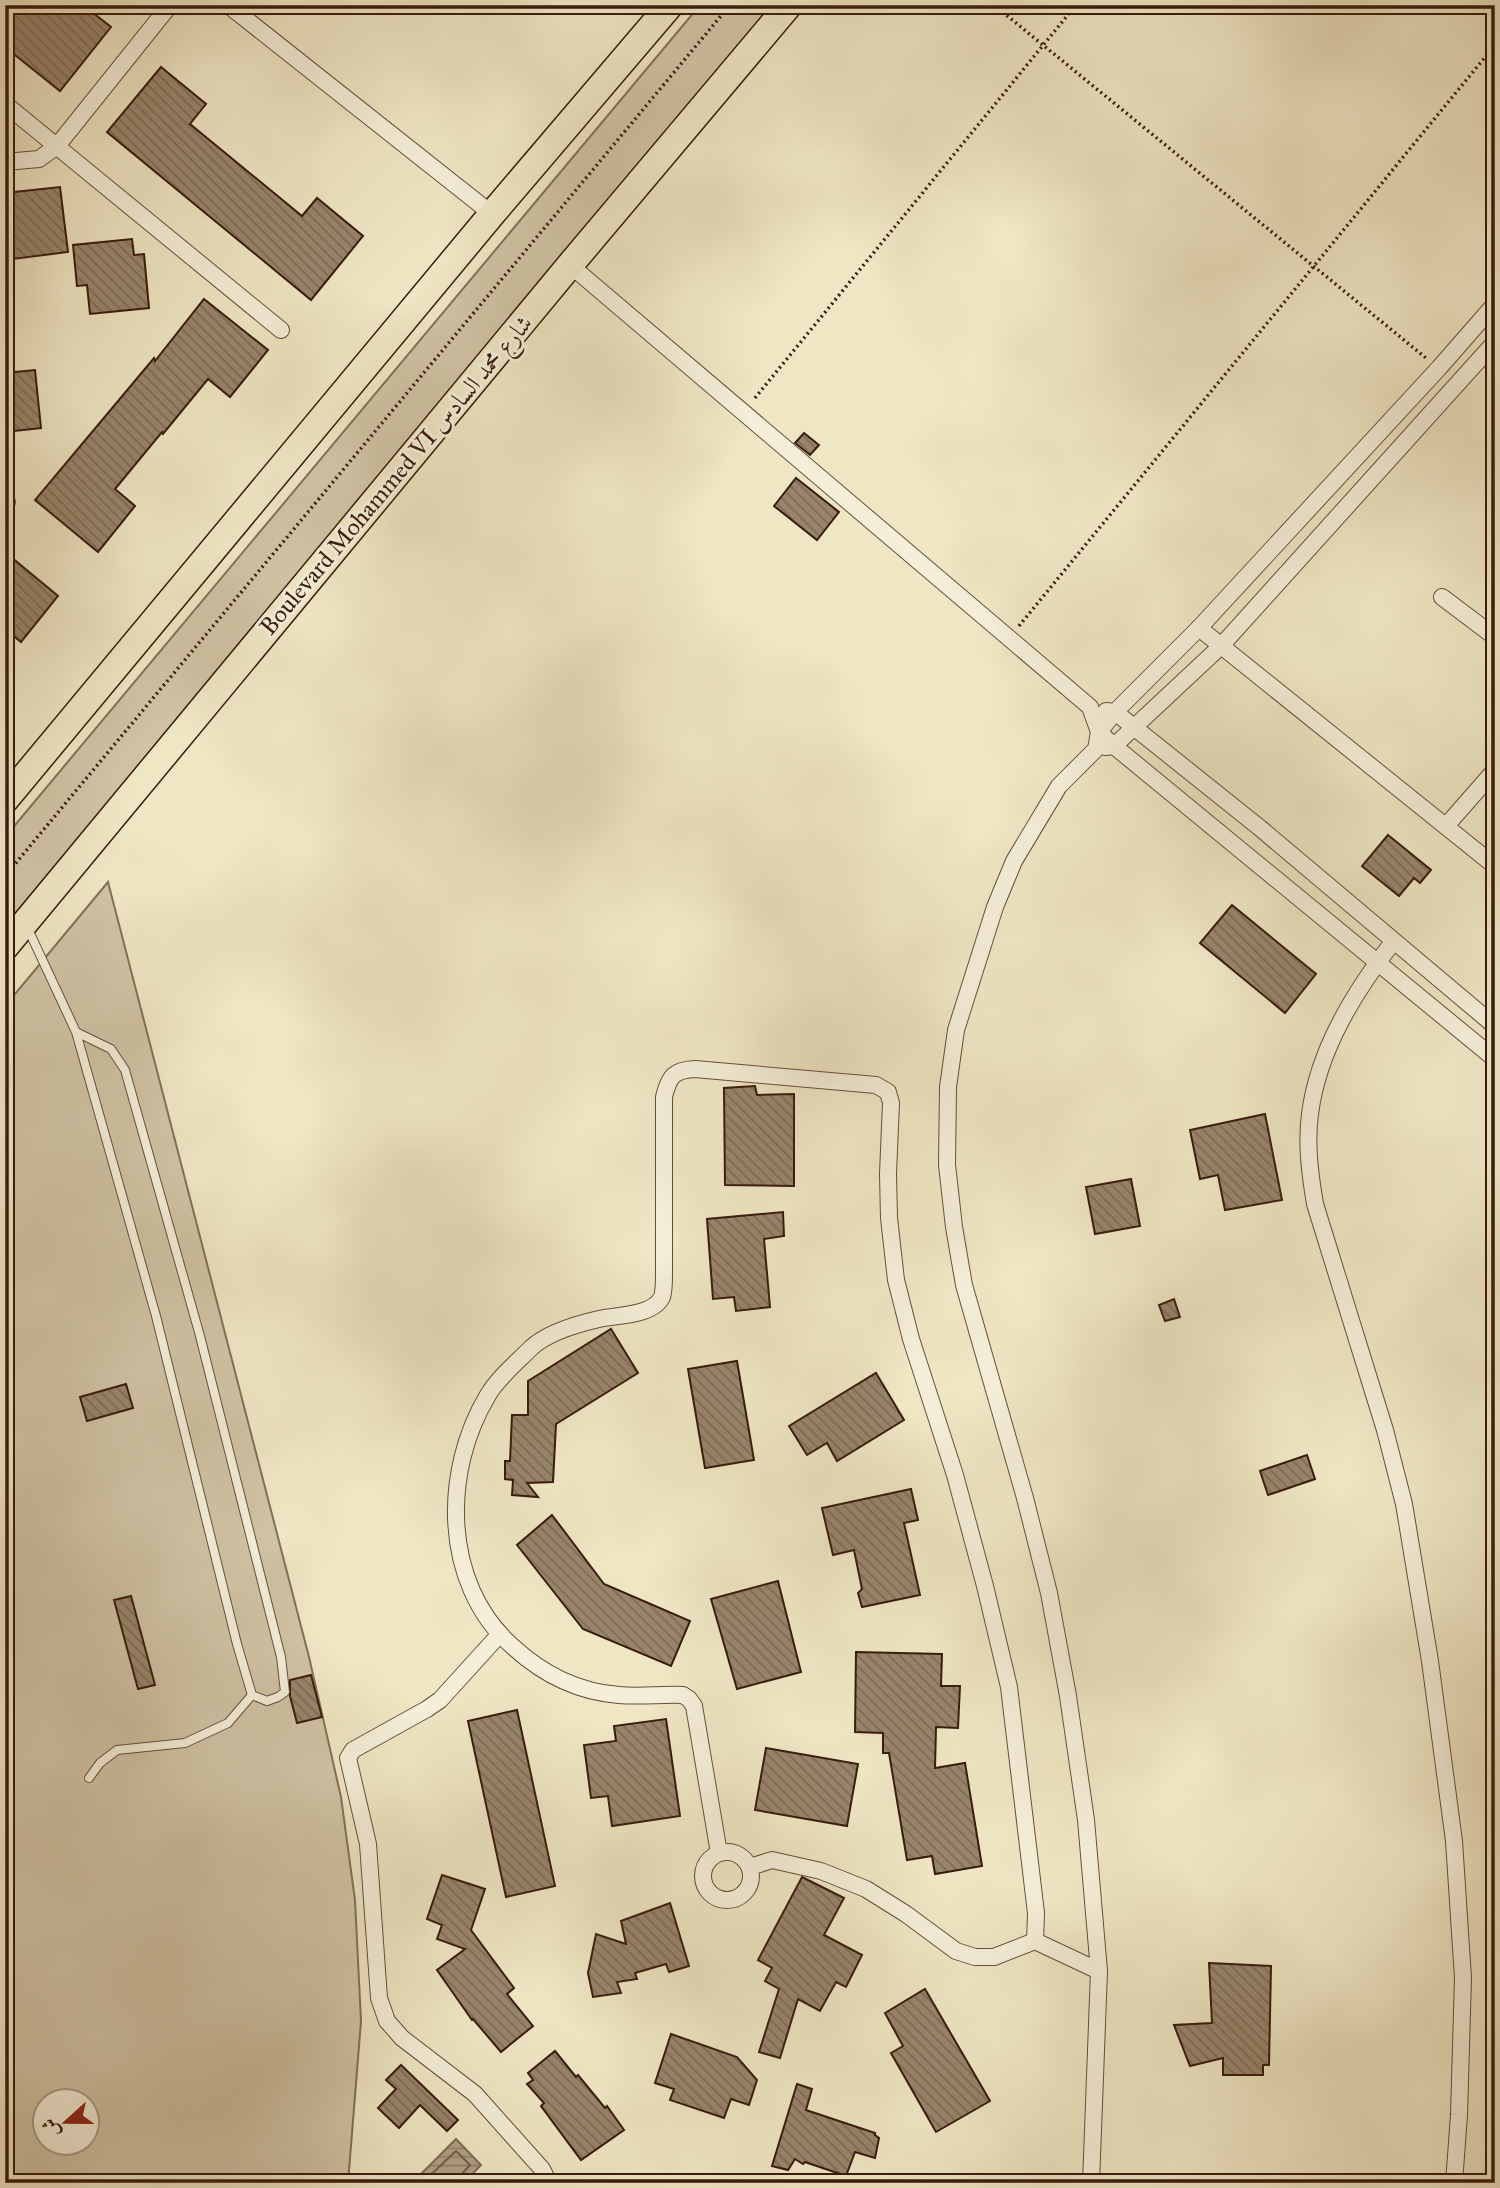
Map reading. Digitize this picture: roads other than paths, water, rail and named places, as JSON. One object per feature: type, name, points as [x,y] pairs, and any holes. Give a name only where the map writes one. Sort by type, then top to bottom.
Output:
[{"type":"main road","points":[[5,800],[492,214],[670,5]]},
{"type":"main road","name":"Boulevard Mohammed VI شارع محمد السادس","points":[[5,947],[789,5]]},
{"type":"street","points":[[5,162],[39,159],[57,146],[170,5]]},
{"type":"street","points":[[228,5],[492,214]]},
{"type":"street","points":[[5,104],[281,330]]},
{"type":"street","points":[[570,265],[1090,707],[1115,712],[1260,828],[1495,1026]]},
{"type":"street","points":[[1091,2183],[1099,1971],[1086,1820],[1068,1696],[1051,1606],[1025,1498],[964,1285],[954,1227],[947,1166],[948,1087],[956,1030],[995,907],[1014,861],[1059,786],[1096,749],[1099,732],[1115,712],[1199,628],[1495,304]]},
{"type":"street","points":[[1096,749],[1114,746],[1221,646],[1495,342]]},
{"type":"street","points":[[1442,597],[1495,637]]},
{"type":"street","points":[[1199,628],[1495,866]]},
{"type":"street","points":[[1090,707],[1099,732],[1114,746],[1495,1059]]},
{"type":"street","points":[[1446,826],[1495,770]]},
{"type":"street","points":[[1393,942],[1342,1018],[1329,1048],[1310,1113],[1310,1173],[1315,1204],[1382,1419],[1404,1504],[1430,1661],[1454,1841],[1463,1978],[1454,2183]]},
{"type":"street","points":[[719,1853],[694,1706],[689,1699],[683,1695],[620,1696],[582,1689],[525,1659],[499,1635],[480,1608],[456,1538],[460,1468],[468,1437],[490,1392],[508,1370],[536,1344],[562,1331],[599,1319],[637,1313],[653,1306],[662,1297],[664,1097],[673,1074],[681,1070],[695,1069],[876,1085],[888,1092],[891,1103],[887,1174],[896,1280],[911,1339],[972,1536],[1009,1687],[1036,1913],[1035,1941]]},
{"type":"street","points":[[499,1635],[440,1700],[353,1750],[348,1758],[368,1844],[379,1998],[387,2021],[402,2038],[475,2094],[542,2169],[549,2183]]},
{"type":"street","points":[[731,1852],[743,1857],[750,1867],[752,1880],[747,1892],[736,1900],[723,1901],[711,1896],[704,1885],[703,1872],[708,1860],[719,1853],[731,1852]]},
{"type":"street","points":[[750,1867],[772,1860],[821,1871],[866,1889],[906,1914],[956,1951],[975,1957],[994,1957],[1035,1941],[1099,1971]]},
{"type":"lane","points":[[1438,369],[1457,386]]},
{"type":"lane","points":[[25,924],[76,1032],[156,1316],[212,1546],[252,1695]]},
{"type":"lane","points":[[76,1032],[111,1049],[125,1070],[200,1336],[281,1657],[285,1692],[267,1701],[252,1695]]},
{"type":"lane","points":[[89,1778],[100,1763],[117,1749],[185,1743],[228,1723],[252,1695]]},
{"type":"water","points":[[456,2139],[481,2165],[464,2183],[414,2183],[413,2182]]}]
